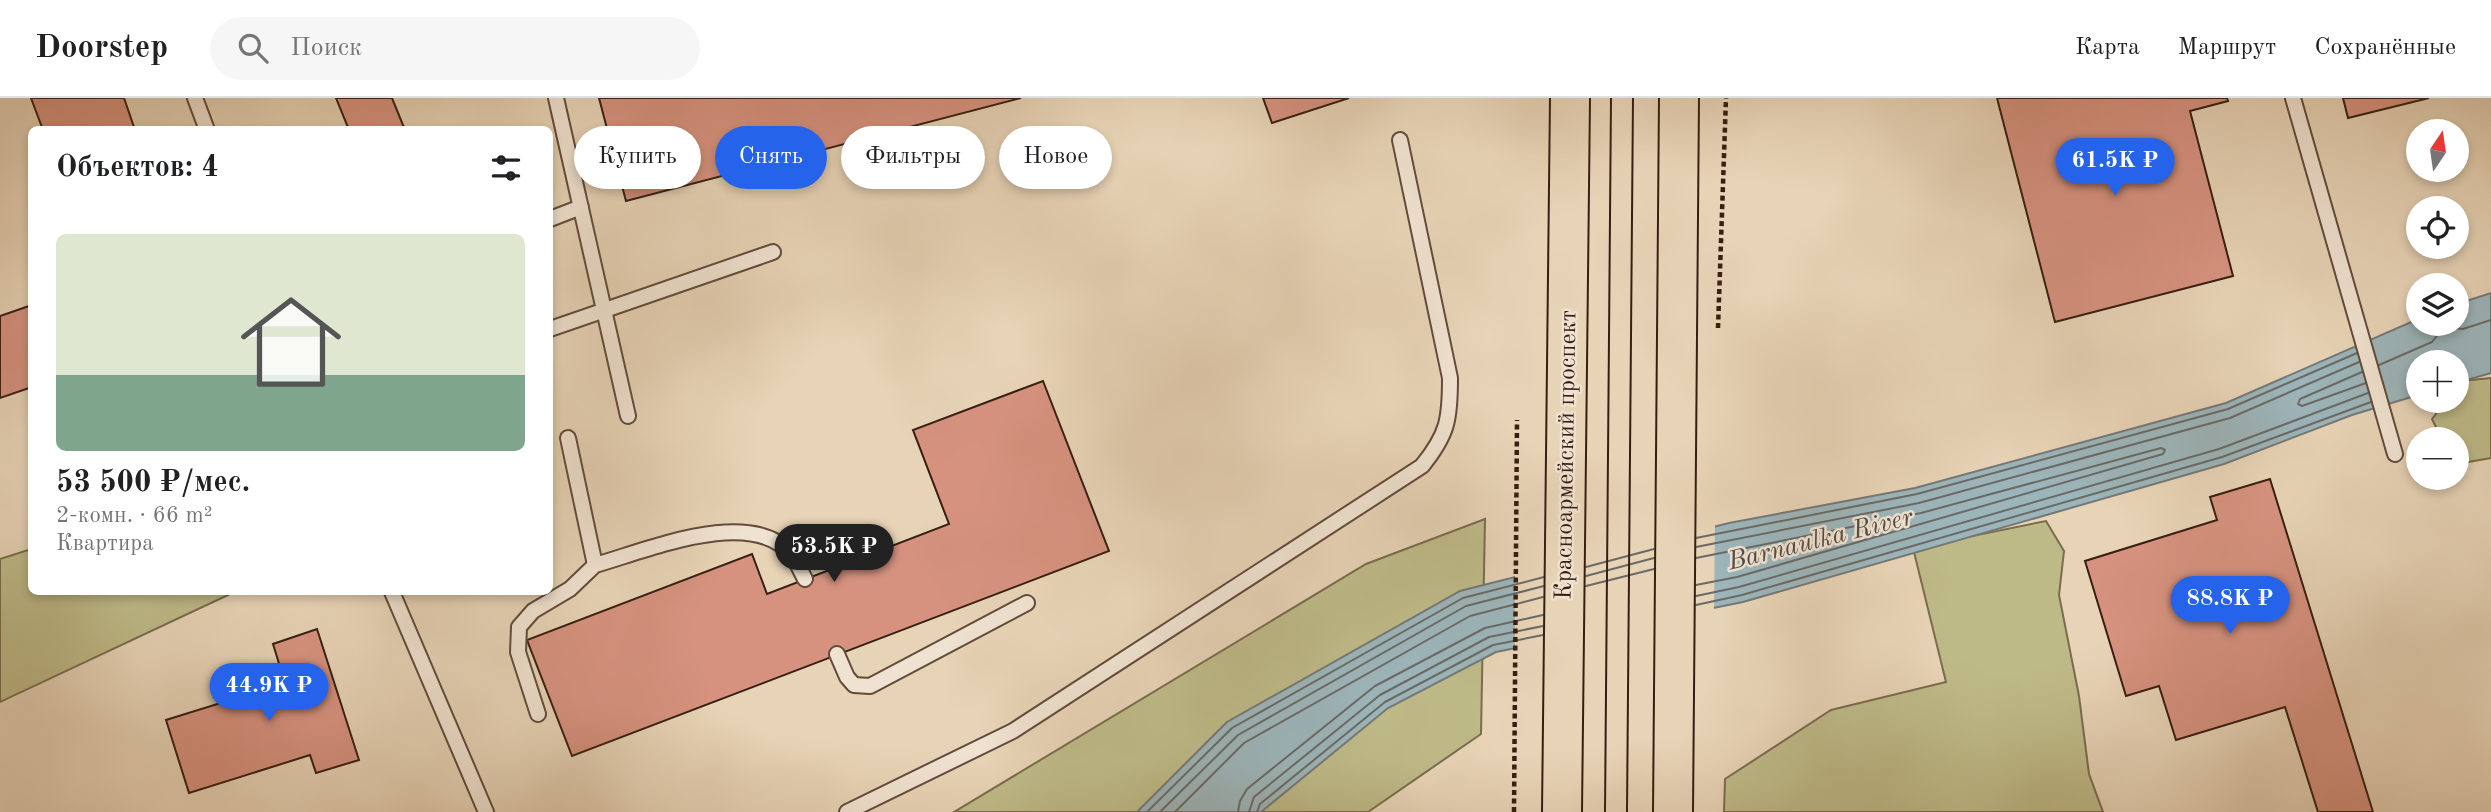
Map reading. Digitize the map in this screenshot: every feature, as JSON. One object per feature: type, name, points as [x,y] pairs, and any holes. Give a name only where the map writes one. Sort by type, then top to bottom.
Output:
[{"type":"main road","name":"Красноармейский проспект","points":[[1562,797],[1570,98]]},
{"type":"main road","points":[[1673,798],[1679,98]]},
{"type":"lane","points":[[195,98],[206,126]]},
{"type":"lane","points":[[556,98],[628,416]]},
{"type":"lane","points":[[2293,98],[2395,454]]},
{"type":"lane","points":[[847,812],[1013,731],[1422,466],[1442,442],[1450,415],[1450,378],[1400,140]]},
{"type":"lane","points":[[553,218],[581,207]]},
{"type":"lane","points":[[553,328],[773,252]]},
{"type":"lane","points":[[568,438],[595,565]]},
{"type":"lane","points":[[538,714],[518,652],[519,627],[533,611],[570,589],[595,565],[707,534],[743,531],[775,541],[792,555],[805,579]]},
{"type":"lane","points":[[393,595],[486,812]]},
{"type":"lane","points":[[838,654],[847,677],[854,685],[870,686],[1027,603]]},
{"type":"path","points":[[1718,341],[1726,98]]},
{"type":"path","points":[[1514,812],[1517,420]]},
{"type":"shaded area","points":[[2491,378],[2491,458],[2469,462],[2469,427],[2436,427],[2432,419],[2437,413],[2469,413],[2469,380]]},
{"type":"shaded area","points":[[1485,519],[1481,734],[1368,812],[954,812],[1366,564]]},
{"type":"shaded area","points":[[2046,521],[2064,551],[2059,595],[2079,696],[2089,774],[2103,812],[1724,812],[1725,779],[1831,710],[1946,682],[1913,548]]},
{"type":"shaded area","points":[[28,550],[28,595],[228,595],[0,702],[0,559]]},
{"type":"water","name":"Barnaulka River","points":[[2491,293],[2491,373],[2469,379],[2469,350],[2406,350],[2406,399],[2352,415],[2224,464],[1743,602],[1496,652],[1388,708],[1261,812],[1137,812],[1227,722],[1460,591],[1729,523],[1915,488],[2226,403],[2406,324],[2406,336],[2469,336],[2469,300]]},
{"type":"pier","points":[[1715,523],[1714,612],[1515,651],[1515,574]]},
{"type":"building","points":[[31,98],[124,98],[134,126],[42,126]]},
{"type":"building","points":[[336,98],[392,98],[403,126],[347,126]]},
{"type":"building","points":[[599,98],[1021,98],[914,126],[841,126],[841,145],[827,149],[827,126],[715,126],[715,178],[701,181],[701,126],[606,126]]},
{"type":"building","points":[[1263,98],[1349,98],[1272,123]]},
{"type":"building","points":[[1997,98],[2227,98],[2228,101],[2190,111],[2233,276],[2055,322]]},
{"type":"building","points":[[2343,98],[2429,98],[2348,118]]},
{"type":"building","points":[[623,189],[672,189],[626,201]]},
{"type":"building","points":[[28,306],[28,388],[0,398],[0,316]]},
{"type":"building","points":[[1043,381],[1109,551],[572,756],[527,640],[752,554],[767,594],[949,524],[913,430]]},
{"type":"building","points":[[2270,479],[2373,812],[2318,812],[2285,707],[2176,740],[2159,686],[2126,696],[2085,561],[2217,520],[2210,497]]},
{"type":"building","points":[[317,629],[359,760],[316,773],[310,755],[189,793],[166,720],[285,683],[273,644]]},
{"type":"tram line","points":[[1605,812],[1611,98]]},
{"type":"tram line","points":[[1627,812],[1633,98]]}]
